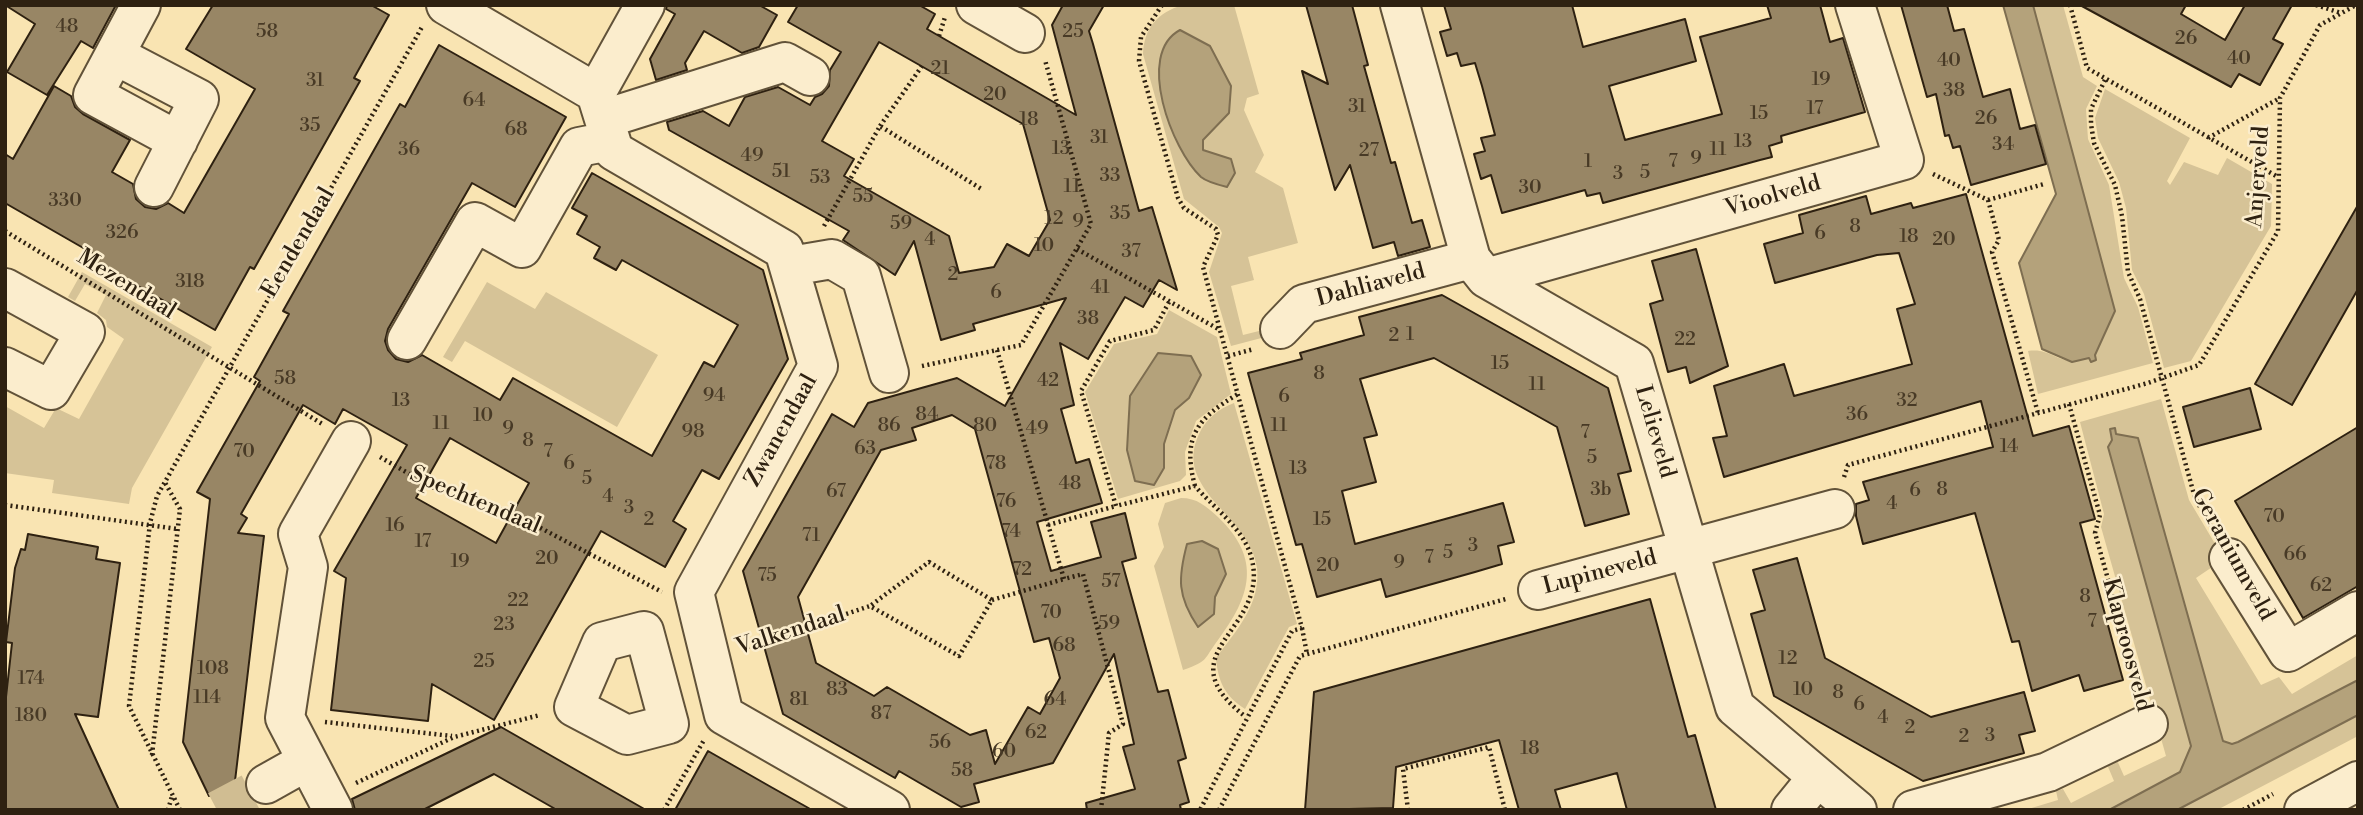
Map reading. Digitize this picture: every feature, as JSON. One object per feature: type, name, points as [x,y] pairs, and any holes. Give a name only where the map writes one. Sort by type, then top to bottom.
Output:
[{"type":"street","points":[[141,5],[93,96],[178,141],[154,187]]},
{"type":"street","points":[[407,340],[475,222],[522,248],[579,147],[603,117],[645,5]]},
{"type":"street","points":[[976,5],[1025,33]]},
{"type":"street","points":[[1400,5],[1478,269]]},
{"type":"street","points":[[1855,5],[1904,160]]},
{"type":"street","points":[[437,11],[603,117],[614,151],[787,258],[832,259],[861,276],[889,373]]},
{"type":"street","points":[[603,117],[785,62],[810,76]]},
{"type":"street","name":"Vioolveld","points":[[1478,269],[1904,160]]},
{"type":"street","name":"Zwanendaal","points":[[694,592],[818,366],[787,258]]},
{"type":"street","name":"Dahliaveld","points":[[1280,329],[1304,304],[1478,269]]},
{"type":"street","name":"Lelieveld","points":[[1478,269],[1634,363],[1735,707],[1857,810]]},
{"type":"street","points":[[5,288],[85,332],[51,390],[5,367]]},
{"type":"street","points":[[330,803],[285,718],[308,568],[298,534],[351,441]]},
{"type":"street","name":"Lupineveld","points":[[1538,590],[1835,509]]},
{"type":"street","name":"Geraniumveld","points":[[2229,558],[2288,652],[2358,611]]},
{"type":"street","points":[[694,592],[724,715],[890,810]]},
{"type":"street","points":[[644,631],[656,675],[668,724],[627,735],[574,707],[603,642],[644,631]]},
{"type":"street","points":[[656,675],[711,659]]},
{"type":"street","name":"Klaproosveld","points":[[1913,810],[2048,772],[2148,724]]},
{"type":"street","points":[[267,784],[307,761]]},
{"type":"street","points":[[1791,810],[1817,778]]},
{"type":"street","points":[[2304,810],[2358,781]]},
{"type":"path","points":[[1162,5],[1141,37],[1139,61],[1178,198],[1184,208],[1216,229],[1219,235],[1203,267],[1307,654],[1300,656],[1219,810]]},
{"type":"path","points":[[2070,5],[2087,68],[2278,177]]},
{"type":"path","points":[[2316,5],[2341,13]]},
{"type":"path","name":"Anjerveld","points":[[2162,378],[2199,365],[2278,231],[2280,98],[2320,25],[2356,5]]},
{"type":"path","name":"Eendendaal","points":[[180,810],[129,706],[150,523],[164,481],[437,11]]},
{"type":"path","points":[[889,373],[1021,345],[1091,223],[1041,43],[1025,33]]},
{"type":"path","points":[[787,258],[814,242],[880,126],[922,66]]},
{"type":"path","name":"Geraniumveld","points":[[2105,80],[2091,109],[2094,143],[2115,185],[2128,272],[2140,299],[2195,498],[2229,558]]},
{"type":"path","points":[[2207,138],[2280,98]]},
{"type":"path","points":[[880,126],[983,190]]},
{"type":"path","points":[[1904,160],[1988,200],[2044,184]]},
{"type":"path","points":[[1988,200],[1999,240],[1992,252],[2038,413]]},
{"type":"path","name":"Mezendaal","points":[[5,231],[228,368]]},
{"type":"path","points":[[1077,249],[1220,330]]},
{"type":"path","points":[[1116,506],[1081,391],[1110,341],[1154,330],[1169,302]]},
{"type":"path","points":[[997,350],[1064,579]]},
{"type":"path","name":"Spechtendaal","points":[[228,368],[432,487],[514,514],[661,592],[694,592]]},
{"type":"path","points":[[1835,509],[1848,465],[2162,378]]},
{"type":"path","points":[[1238,394],[1211,410],[1192,440],[1188,453],[1195,486],[1237,531],[1249,551],[1254,574],[1250,604],[1214,656],[1212,671],[1228,703],[1246,717]]},
{"type":"path","name":"Klaproosveld","points":[[2069,404],[2100,515],[2095,533],[2148,724]]},
{"type":"path","points":[[152,756],[180,509],[164,481]]},
{"type":"path","points":[[1048,525],[1195,486]]},
{"type":"path","points":[[5,505],[178,529]]},
{"type":"path","name":"Valkendaal","points":[[711,659],[870,606],[929,562],[992,600],[959,656],[870,606]]},
{"type":"path","points":[[992,600],[1083,574],[1123,724],[1109,733],[1101,810]]},
{"type":"path","name":"Lupineveld","points":[[1307,654],[1538,590]]},
{"type":"path","points":[[1200,810],[1292,631],[1302,628]]},
{"type":"path","points":[[330,803],[454,737],[574,707]]},
{"type":"path","points":[[664,810],[704,741],[724,715]]},
{"type":"path","points":[[285,718],[454,737]]},
{"type":"path","points":[[1408,810],[1403,769],[1489,747],[1505,810]]},
{"type":"path","points":[[168,810],[173,795]]},
{"type":"shaded area","points":[[1183,5],[1234,5],[1259,94],[1247,98],[1244,110],[1264,155],[1255,172],[1283,188],[1298,243],[1248,257],[1254,280],[1231,286],[1243,335],[1267,329],[1269,336],[1231,346],[1209,272],[1222,233],[1219,227],[1184,199],[1143,54],[1146,36],[1154,22],[1166,12]]},
{"type":"shaded area","points":[[2003,5],[2033,5],[2115,311],[2095,355],[2096,360],[2091,362],[2089,358],[2072,362],[2042,349],[2019,263],[2056,194]]},
{"type":"shaded area","points":[[2033,5],[2063,5],[2083,77],[2097,86],[2086,109],[2088,139],[2109,185],[2124,278],[2138,307],[2153,363],[2038,394],[2028,351],[2042,351],[2067,360],[2096,360],[2095,356],[2115,311]]},
{"type":"shaded area","points":[[1180,30],[1210,46],[1231,86],[1229,113],[1203,140],[1203,150],[1231,159],[1235,173],[1227,187],[1204,179],[1190,164],[1179,146],[1163,102],[1159,80],[1160,59],[1167,42]]},
{"type":"shaded area","points":[[2105,89],[2190,138],[2167,181],[2170,185],[2184,162],[2218,175],[2227,158],[2272,184],[2271,226],[2191,361],[2164,368],[2144,294],[2132,270],[2126,208],[2119,182],[2098,138],[2095,118]]},
{"type":"shaded area","points":[[82,272],[212,347],[132,488],[129,504],[52,493],[54,480],[5,473],[5,406],[44,428],[56,408],[79,419],[124,339],[107,327],[106,320],[97,313],[106,295],[85,284],[75,301],[68,297]]},
{"type":"shaded area","points":[[487,282],[535,309],[546,292],[658,355],[617,427],[465,341],[452,362],[443,357]]},
{"type":"shaded area","points":[[1169,310],[1217,337],[1231,394],[1196,421],[1185,452],[1186,475],[1180,481],[1118,499],[1085,392],[1114,344],[1157,334]]},
{"type":"shaded area","points":[[1158,353],[1191,356],[1201,375],[1189,398],[1175,410],[1164,444],[1164,468],[1154,485],[1135,481],[1127,450],[1130,396]]},
{"type":"shaded area","points":[[2161,399],[2189,500],[2224,559],[2196,578],[2261,685],[2279,677],[2292,694],[2358,655],[2358,680],[2238,742],[2232,744],[2223,741],[2116,434],[2111,429],[2112,440],[2108,447],[2191,746],[2180,772],[2109,810],[2025,810],[2058,800],[2056,791],[2063,789],[2071,803],[2114,781],[2106,762],[2116,758],[2124,776],[2166,756],[2101,527],[2104,514],[2080,422]]},
{"type":"shaded area","points":[[1234,403],[1297,624],[1289,627],[1245,709],[1232,699],[1224,688],[1216,658],[1246,616],[1255,593],[1257,568],[1252,550],[1242,533],[1204,488],[1196,472],[1193,454],[1199,434],[1209,419]]},
{"type":"shaded area","points":[[2115,428],[2116,434],[2138,438],[2223,741],[2232,744],[2238,742],[2358,680],[2358,715],[2177,810],[2109,810],[2180,772],[2191,746],[2108,447],[2112,440],[2110,429]]},
{"type":"shaded area","points":[[1181,498],[1192,499],[1205,506],[1232,533],[1246,563],[1247,578],[1238,608],[1207,656],[1202,662],[1183,670],[1154,566],[1164,547],[1158,524],[1165,503]]},
{"type":"shaded area","points":[[1202,541],[1218,549],[1226,574],[1215,597],[1214,614],[1198,627],[1186,606],[1181,577],[1187,544]]},
{"type":"shaded area","points":[[2358,715],[2358,736],[2217,810],[2177,810]]},
{"type":"building","points":[[5,5],[116,5],[93,48],[81,41],[47,95],[7,72],[35,24]]},
{"type":"building","points":[[213,5],[371,5],[389,15],[354,78],[360,81],[254,269],[250,267],[215,330],[89,258],[92,253],[5,203],[5,154],[13,159],[54,86],[71,96],[75,107],[83,114],[130,140],[112,172],[133,184],[136,199],[145,207],[156,209],[168,203],[184,213],[255,89],[186,49]]},
{"type":"building","points":[[667,5],[759,5],[777,15],[759,47],[742,53],[704,31],[685,63],[687,70],[656,80],[650,59],[675,14],[666,9]]},
{"type":"building","points":[[798,5],[919,5],[935,14],[927,29],[1076,115],[1052,25],[1063,5],[1104,5],[1089,31],[1139,211],[1152,207],[1177,290],[1159,280],[1143,307],[1125,297],[1088,359],[1060,343],[1074,405],[1061,409],[1076,463],[1089,459],[1102,503],[1037,522],[1051,571],[1101,557],[1091,522],[1125,513],[1136,558],[1122,562],[1158,692],[1168,690],[1186,758],[1178,761],[1189,802],[1180,805],[1181,810],[1087,810],[1086,803],[1135,789],[1123,747],[1134,744],[1114,654],[1053,763],[974,784],[979,802],[961,807],[899,771],[895,778],[783,714],[743,571],[832,414],[854,427],[868,403],[957,378],[1005,406],[1066,298],[973,324],[975,330],[941,340],[914,241],[895,275],[843,240],[849,231],[669,130],[667,122],[703,111],[729,126],[745,97],[778,87],[810,105],[815,97],[829,86],[830,70],[841,52],[788,22]],"holes":[[[879,42],[1023,124],[1050,220],[1029,256],[1007,244],[994,267],[959,273],[949,236],[844,176],[854,159],[822,141]],[[952,415],[975,429],[1034,642],[1049,638],[1060,678],[1040,714],[1028,707],[995,764],[986,730],[970,735],[887,687],[874,696],[816,663],[798,597],[881,450],[916,440],[912,428]]]},
{"type":"building","points":[[1306,5],[1352,5],[1368,65],[1364,66],[1391,163],[1395,162],[1412,223],[1422,220],[1430,247],[1398,256],[1394,242],[1373,248],[1350,165],[1335,190],[1302,71],[1328,84]]},
{"type":"building","points":[[1444,5],[1572,5],[1583,47],[1685,19],[1696,61],[1609,86],[1625,140],[1722,114],[1700,37],[1771,18],[1767,5],[1820,5],[1830,42],[1843,38],[1865,112],[1781,136],[1782,142],[1769,146],[1772,157],[1603,203],[1600,193],[1587,196],[1585,190],[1502,213],[1491,175],[1481,179],[1474,154],[1485,151],[1481,138],[1495,135],[1482,86],[1475,63],[1461,66],[1457,53],[1447,56],[1440,32],[1451,29]]},
{"type":"building","points":[[1901,5],[1947,5],[1954,31],[1964,29],[1983,97],[2010,89],[2020,129],[2035,125],[2046,164],[1971,185],[1960,146],[1953,148],[1949,135],[1945,136],[1936,94],[1927,97]]},
{"type":"building","points":[[2080,5],[2186,5],[2181,14],[2225,40],[2245,5],[2292,5],[2273,39],[2283,44],[2260,85],[2239,74],[2231,87]]},
{"type":"building","points":[[439,45],[566,117],[515,207],[472,183],[388,329],[385,341],[388,350],[396,359],[408,362],[422,355],[500,400],[513,378],[652,456],[704,362],[714,367],[738,325],[622,260],[616,270],[594,258],[600,247],[577,234],[587,216],[572,208],[592,173],[763,270],[788,359],[719,479],[702,470],[673,521],[686,529],[665,567],[601,531],[494,720],[432,684],[428,721],[331,710],[346,578],[334,571],[407,445],[343,409],[335,424],[303,405],[241,514],[247,518],[238,533],[264,536],[235,781],[209,796],[183,742],[210,499],[197,492],[260,381],[254,377],[289,314],[283,311],[400,104],[405,107]],"holes":[[[450,438],[529,483],[496,543],[416,498]]]},
{"type":"building","points":[[1966,194],[2033,436],[2069,426],[2095,519],[2080,523],[2123,680],[2084,691],[2079,675],[2032,691],[2019,641],[2012,642],[1975,513],[1863,544],[1856,504],[1869,500],[1863,482],[1993,447],[1981,401],[1724,477],[1713,438],[1727,436],[1714,386],[1784,364],[1794,396],[1912,364],[1897,309],[1915,304],[1899,253],[1877,255],[1775,283],[1764,244],[1803,233],[1799,215],[1866,196],[1871,214],[1911,203],[1913,208]]},
{"type":"building","points":[[2358,205],[2358,289],[2292,405],[2255,384]]},
{"type":"building","points":[[1696,249],[1728,366],[1690,383],[1686,367],[1668,372],[1650,304],[1663,300],[1652,261]]},
{"type":"building","points":[[1442,295],[1608,388],[1631,471],[1618,474],[1629,514],[1585,526],[1557,427],[1434,358],[1360,379],[1377,435],[1364,438],[1376,482],[1342,491],[1355,544],[1503,503],[1514,542],[1498,546],[1502,564],[1386,597],[1381,579],[1317,597],[1302,544],[1296,545],[1248,373],[1302,359],[1300,353],[1364,335],[1359,317]]},
{"type":"building","points":[[2250,388],[2261,429],[2194,447],[2183,407]]},
{"type":"building","points":[[2358,427],[2358,586],[2303,618],[2235,501]]},
{"type":"building","points":[[28,534],[98,547],[96,559],[120,563],[98,717],[75,714],[119,810],[5,810],[5,706],[12,643],[6,642],[15,568],[21,549],[25,550]]},
{"type":"building","points":[[1797,558],[1825,658],[1931,717],[2024,692],[2035,731],[2019,735],[2024,753],[1923,781],[1774,696],[1751,614],[1765,610],[1753,570]]},
{"type":"building","points":[[1650,599],[1688,737],[1695,735],[1716,810],[1627,810],[1617,773],[1555,790],[1561,810],[1519,810],[1499,740],[1396,767],[1393,808],[1305,810],[1314,692]]},
{"type":"building","points":[[501,727],[646,810],[557,810],[494,774],[423,810],[355,810],[352,799]]},
{"type":"building","points":[[708,751],[771,787],[812,810],[675,810]]},
{"type":"tunnel","points":[[217,810],[266,784]]}]
